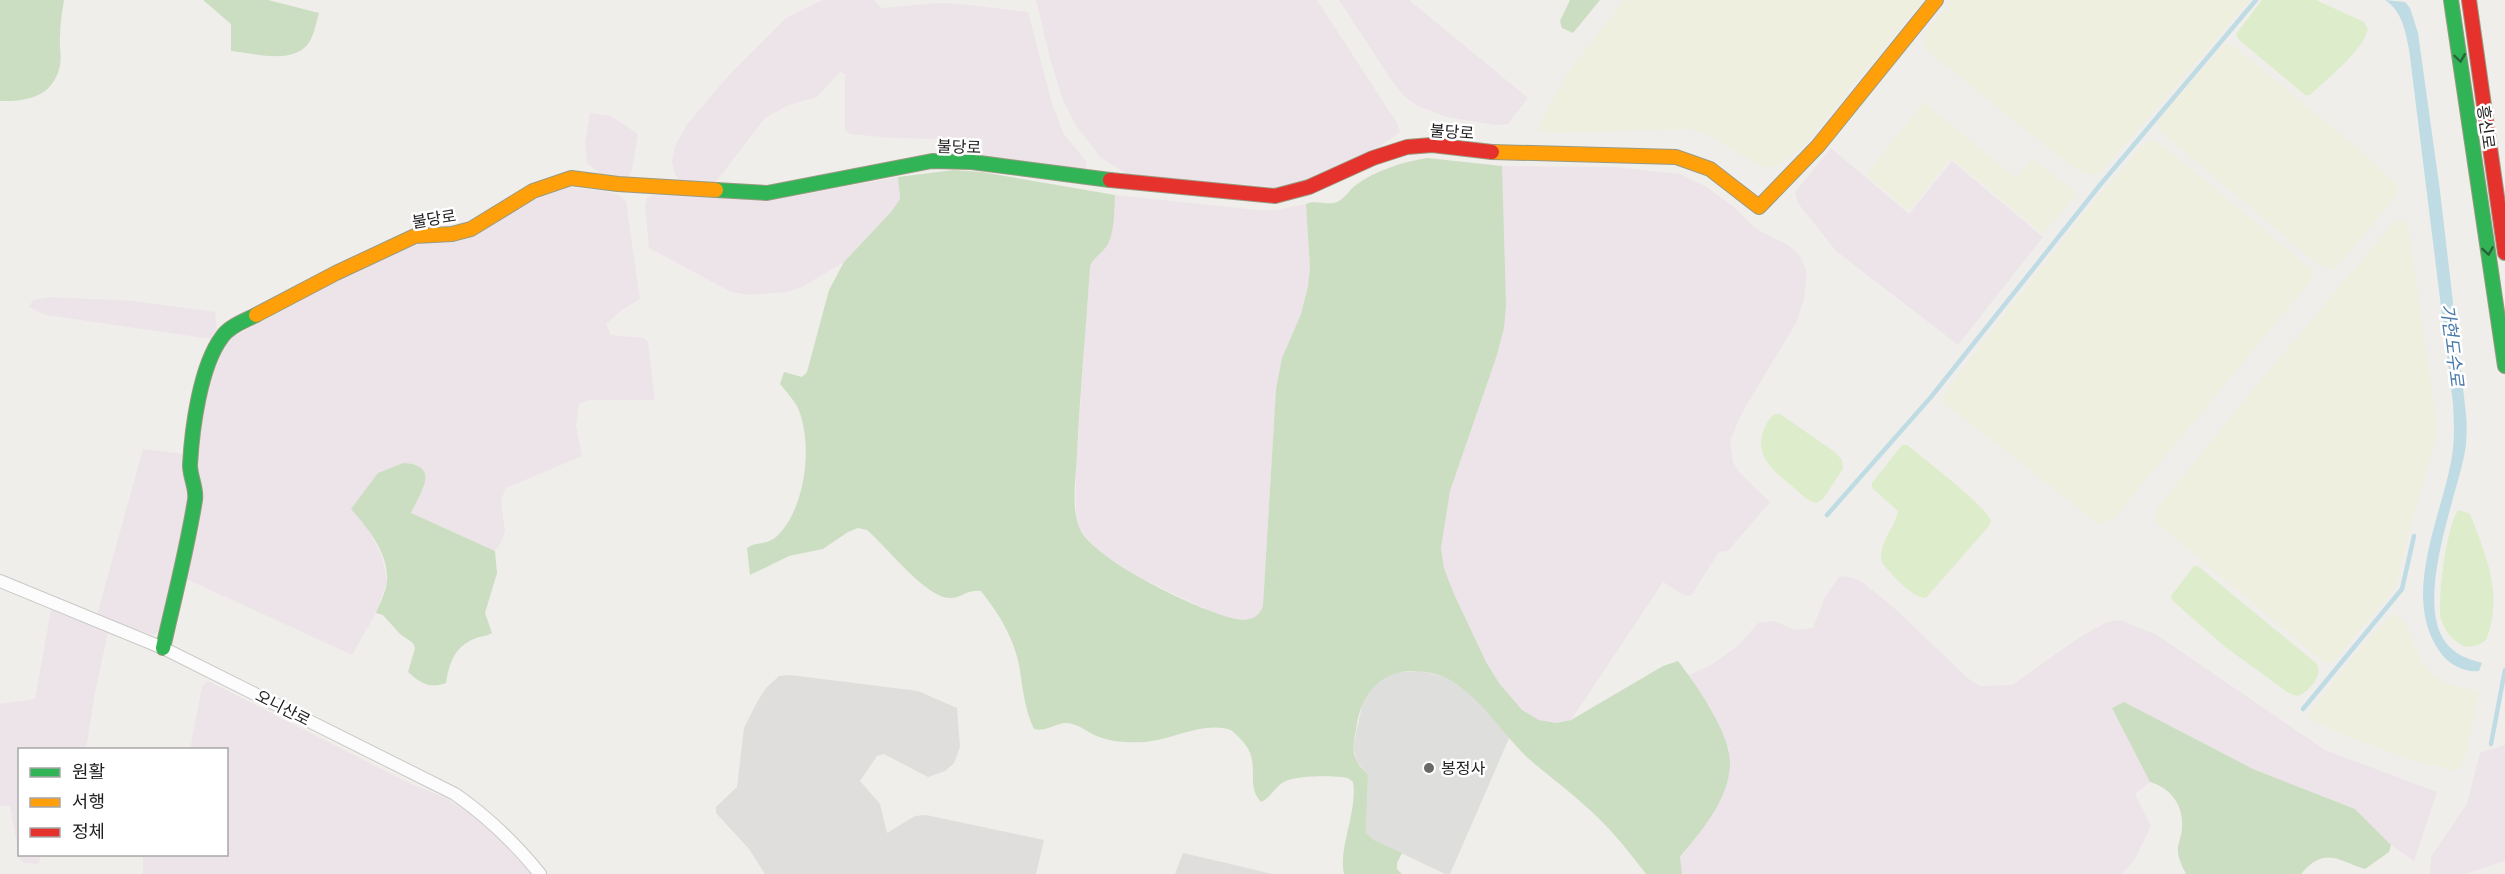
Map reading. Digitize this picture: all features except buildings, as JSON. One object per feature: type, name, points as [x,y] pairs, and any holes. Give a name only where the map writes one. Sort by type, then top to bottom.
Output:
[{"type":"street","name":"불당로","points":[[163,648],[196,497],[190,468],[193,427],[201,388],[214,351],[222,336],[233,327],[336,273],[415,236],[452,234],[471,229],[533,191],[571,177],[618,184],[767,193],[890,167],[932,161],[972,162],[1119,182],[1275,196],[1296,194],[1381,156],[1407,147],[1429,145],[1506,153],[1676,157],[1694,160],[1712,170],[1759,207],[1818,146],[1936,0]]},
{"type":"street","name":"흥신로","points":[[2451,0],[2505,366]]},
{"type":"street","name":"흥신로","points":[[2469,0],[2505,253]]},
{"type":"street","name":"오니산로","points":[[0,581],[163,648],[455,794],[504,832],[540,874]]},
{"type":"shaded area","points":[[823,0],[874,0],[881,8],[939,3],[1028,12],[1051,100],[1063,133],[1087,162],[1085,170],[981,157],[983,140],[892,138],[850,134],[845,130],[845,74],[840,72],[817,97],[789,105],[765,118],[715,183],[679,180],[675,175],[672,161],[675,146],[688,123],[729,75],[786,18]]},
{"type":"shaded area","points":[[1036,0],[1317,0],[1397,123],[1400,132],[1379,147],[1332,172],[1285,188],[1127,174],[1101,158],[1075,124],[1063,100],[1051,62]]},
{"type":"shaded area","points":[[1339,0],[1409,0],[1528,98],[1508,124],[1496,125],[1446,117],[1416,105],[1403,95],[1390,78]]},
{"type":"shaded area","points":[[590,113],[611,116],[638,134],[632,170],[628,178],[601,174],[587,163],[585,144]]},
{"type":"shaded area","points":[[1831,148],[1909,214],[1952,161],[2043,237],[1958,345],[1836,251],[1797,202],[1795,192]]},
{"type":"shaded area","points":[[1502,166],[1615,167],[1680,174],[1705,186],[1734,207],[1756,229],[1788,245],[1800,256],[1807,273],[1804,300],[1796,323],[1743,411],[1730,440],[1733,462],[1740,473],[1770,502],[1728,551],[1719,552],[1691,596],[1683,595],[1663,582],[1571,720],[1556,723],[1539,720],[1522,710],[1499,683],[1486,662],[1454,594],[1444,568],[1441,548],[1450,491],[1497,355],[1504,328]]},
{"type":"shaded area","points":[[898,177],[900,199],[891,212],[844,262],[802,287],[787,292],[750,295],[731,292],[649,248],[645,206],[647,198],[652,195],[779,199]]},
{"type":"shaded area","points":[[568,187],[605,191],[619,195],[626,201],[640,299],[622,310],[606,324],[611,335],[644,338],[648,342],[655,400],[589,400],[579,404],[576,426],[582,456],[506,488],[501,500],[505,531],[495,551],[411,513],[425,485],[367,527],[382,556],[387,581],[376,613],[352,655],[184,578],[203,396],[227,340],[378,260]]},
{"type":"shaded area","points":[[1115,195],[1258,210],[1276,210],[1306,204],[1310,268],[1308,286],[1301,314],[1282,358],[1276,389],[1263,606],[1260,614],[1249,620],[1231,618],[1212,612],[1141,578],[1098,551],[1079,528],[1076,514],[1076,466],[1090,267],[1092,259],[1109,242]]},
{"type":"shaded area","points":[[51,297],[134,301],[215,312],[217,330],[211,339],[46,315],[29,307],[33,300]]},
{"type":"shaded area","points":[[143,449],[184,454],[190,493],[160,632],[153,635],[97,615]]},
{"type":"shaded area","points":[[1840,576],[1862,582],[1892,606],[1970,680],[1980,686],[2012,685],[2080,637],[2107,622],[2120,620],[2157,635],[2325,750],[2437,792],[2414,861],[2391,845],[2355,809],[2253,769],[2212,749],[2113,709],[2150,782],[2135,794],[2151,826],[2135,859],[2122,874],[1682,874],[1680,858],[1689,846],[1729,750],[1713,712],[1689,675],[1711,665],[1738,646],[1758,623],[1774,621],[1795,630],[1813,628],[1825,597]]},
{"type":"shaded area","points":[[51,610],[108,632],[86,748],[18,748],[18,849],[10,806],[0,806],[0,704],[35,699]]},
{"type":"shaded area","name":"봉정사","points":[[1420,671],[1442,676],[1460,686],[1480,703],[1510,736],[1450,874],[1445,874],[1374,840],[1366,833],[1368,775],[1357,761],[1353,747],[1362,706],[1368,692],[1381,679],[1397,672]]},
{"type":"shaded area","points":[[790,675],[918,691],[957,708],[960,747],[954,763],[945,771],[928,777],[884,754],[877,756],[860,781],[880,804],[887,833],[915,816],[926,815],[1044,840],[1036,874],[765,874],[749,849],[716,813],[716,807],[737,787],[744,728],[757,702],[766,688],[779,676]]},
{"type":"shaded area","points":[[208,681],[411,784],[444,797],[473,815],[497,835],[532,874],[143,874],[143,856],[228,856],[228,748],[190,748],[202,686]]},
{"type":"shaded area","points":[[2505,745],[2505,861],[2465,874],[2430,874],[2431,857],[2467,804],[2480,753]]},
{"type":"shaded area","points":[[1183,853],[1239,866],[1272,874],[1175,874]]},
{"type":"shaded area","points":[[19,856],[42,856],[38,864],[24,863]]},
{"type":"green space","points":[[0,0],[64,0],[60,28],[61,62],[57,75],[46,90],[30,98],[0,101]]},
{"type":"green space","points":[[203,0],[268,0],[319,13],[312,37],[301,50],[282,56],[261,55],[231,51],[231,24]]},
{"type":"green space","points":[[1570,0],[1600,0],[1573,33],[1562,28],[1560,21]]},
{"type":"green space","points":[[1625,0],[1923,0],[1802,147],[1788,159],[1770,168],[1760,166],[1706,133],[1689,129],[1554,133],[1541,132],[1537,129],[1569,71]]},
{"type":"green space","points":[[1952,0],[2250,0],[2136,132],[2099,173],[2093,175],[2085,174],[2058,156],[1925,49],[1922,42],[1925,34]]},
{"type":"green space","points":[[2262,0],[2316,0],[2364,22],[2368,29],[2359,46],[2344,64],[2310,95],[2305,95],[2239,40],[2236,34]]},
{"type":"green space","points":[[2231,44],[2366,155],[2399,189],[2396,196],[2337,267],[2331,270],[2314,261],[2162,133],[2159,128],[2158,122],[2177,98],[2220,49]]},
{"type":"green space","points":[[1924,102],[2016,178],[2032,159],[2075,191],[2075,196],[2043,234],[1951,158],[1909,211],[1866,175]]},
{"type":"green space","points":[[2151,140],[2158,142],[2254,221],[2312,270],[2314,277],[2114,518],[2100,525],[1943,402],[1943,396],[2087,210],[2133,156],[2146,142]]},
{"type":"green space","points":[[1427,158],[1502,166],[1506,305],[1504,328],[1497,355],[1450,491],[1441,548],[1444,568],[1486,662],[1499,683],[1522,710],[1539,720],[1556,723],[1571,720],[1663,666],[1678,661],[1703,696],[1719,724],[1729,752],[1730,764],[1725,790],[1719,802],[1705,826],[1680,857],[1682,874],[1646,874],[1599,819],[1529,759],[1480,704],[1457,685],[1440,675],[1417,671],[1396,673],[1378,683],[1371,690],[1361,708],[1354,753],[1368,775],[1366,833],[1374,840],[1402,853],[1397,869],[1402,874],[1344,874],[1344,853],[1354,793],[1353,782],[1348,778],[1314,776],[1287,780],[1261,802],[1253,785],[1250,752],[1231,730],[1198,729],[1156,741],[1133,742],[1104,739],[1069,723],[1034,729],[1026,706],[1013,644],[999,617],[981,591],[972,591],[954,598],[940,596],[918,581],[867,530],[858,528],[823,549],[789,556],[750,575],[747,548],[772,540],[786,525],[794,510],[804,475],[806,456],[802,421],[797,406],[780,384],[784,372],[802,377],[807,372],[829,290],[844,262],[891,212],[900,199],[898,177],[954,170],[982,172],[1115,195],[1112,233],[1108,244],[1090,267],[1075,491],[1075,510],[1079,527],[1087,539],[1101,552],[1162,589],[1229,617],[1243,620],[1255,617],[1263,606],[1276,389],[1282,358],[1301,314],[1308,286],[1310,268],[1306,204],[1335,203],[1372,175],[1399,164]]},
{"type":"green space","points":[[2401,220],[2407,223],[2409,232],[2436,431],[2432,454],[2406,542],[2396,587],[2336,659],[2328,663],[2321,660],[2164,529],[2156,522],[2155,515],[2157,508],[2251,392],[2384,234],[2396,221]]},
{"type":"green space","points":[[1775,414],[1780,414],[1835,452],[1842,460],[1843,469],[1823,499],[1816,503],[1779,475],[1763,455],[1761,439],[1764,429]]},
{"type":"green space","points":[[1902,445],[1907,445],[1953,482],[1978,504],[1991,521],[1926,598],[1908,590],[1882,563],[1882,549],[1898,511],[1872,488],[1872,483]]},
{"type":"green space","points":[[403,463],[415,465],[425,474],[423,489],[411,513],[495,551],[497,573],[485,613],[492,633],[467,642],[457,651],[446,683],[440,685],[425,684],[408,672],[415,648],[413,643],[400,634],[383,615],[376,613],[387,581],[385,561],[376,542],[351,509],[378,473]]},
{"type":"green space","points":[[2459,510],[2470,514],[2487,560],[2493,592],[2491,624],[2486,640],[2472,647],[2464,646],[2454,640],[2447,632],[2440,610],[2447,545]]},
{"type":"green space","points":[[2194,566],[2198,566],[2316,663],[2319,672],[2307,690],[2298,696],[2290,694],[2224,646],[2172,600],[2171,596]]},
{"type":"green space","points":[[2392,614],[2402,618],[2423,664],[2434,676],[2445,683],[2476,691],[2479,695],[2465,758],[2461,767],[2455,771],[2412,760],[2349,737],[2310,719],[2308,714],[2363,645]]},
{"type":"green space","points":[[2124,702],[2253,769],[2355,809],[2391,845],[2389,852],[2365,869],[2339,859],[2324,858],[2309,865],[2301,874],[2186,874],[2178,854],[2182,833],[2181,812],[2170,793],[2150,782],[2112,708]]},
{"type":"water","name":"가현도수로","points":[[2385,0],[2405,2],[2410,8],[2418,33],[2440,191],[2466,414],[2465,451],[2439,555],[2435,584],[2435,610],[2440,633],[2453,650],[2482,663],[2479,671],[2463,669],[2452,664],[2443,656],[2429,631],[2424,608],[2423,583],[2427,558],[2452,455],[2453,403],[2409,49],[2399,15]]},
{"type":"waterway","points":[[1827,515],[1931,397],[2100,185],[2256,0]]},
{"type":"waterway","points":[[2303,709],[2402,589],[2414,536]]},
{"type":"waterway","points":[[2491,744],[2505,670]]},
{"type":"traffic: fast","points":[[2451,0],[2505,366]]},
{"type":"traffic: fast","points":[[716,190],[767,193],[932,161],[972,162],[1110,180]]},
{"type":"traffic: fast","points":[[163,648],[195,500],[190,465],[198,398],[214,349],[225,333],[256,315]]},
{"type":"traffic: slow","points":[[1492,152],[1676,157],[1710,169],[1759,207],[1818,146],[1936,0]]},
{"type":"traffic: slow","points":[[256,315],[336,273],[415,236],[452,234],[471,229],[533,191],[571,178],[618,184],[716,190]]},
{"type":"traffic: jam","points":[[2469,0],[2505,253]]},
{"type":"traffic: jam","points":[[1110,180],[1275,196],[1309,187],[1373,158],[1407,147],[1432,145],[1492,152]]},
{"type":"place","name":"봉정사","points":[[1429,768]]}]
